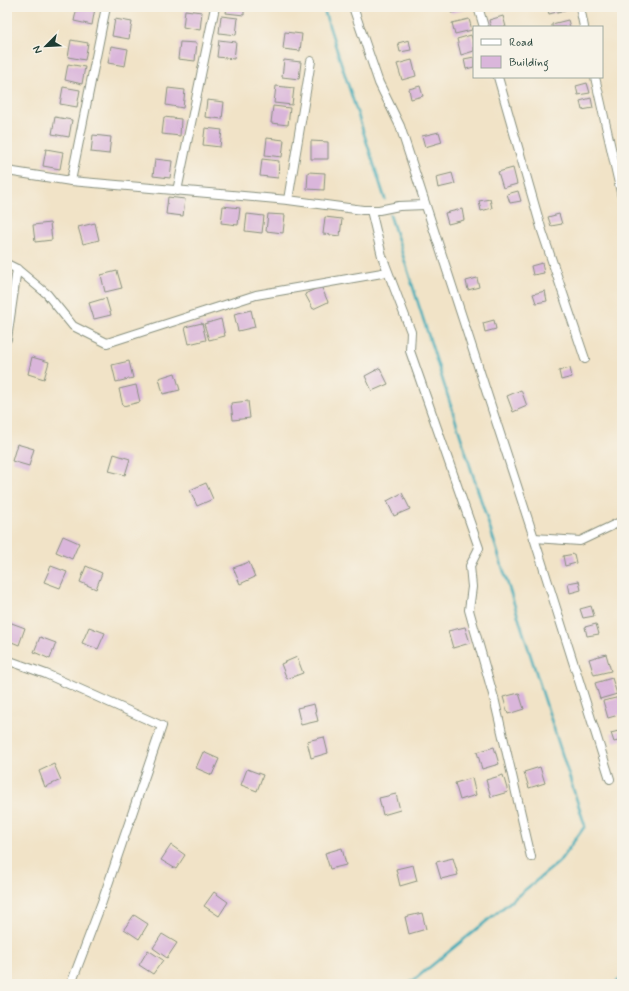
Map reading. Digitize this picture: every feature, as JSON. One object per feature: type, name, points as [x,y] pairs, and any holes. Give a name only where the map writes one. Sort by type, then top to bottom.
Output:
[{"type":"street","points":[[72,181],[106,7]]},
{"type":"street","points":[[177,191],[215,7]]},
{"type":"street","points":[[353,7],[379,83],[400,126],[534,538],[610,779]]},
{"type":"street","points":[[478,7],[484,26]]},
{"type":"street","points":[[580,7],[584,26]]},
{"type":"street","points":[[288,200],[311,61]]},
{"type":"street","points":[[498,78],[542,231],[585,359]]},
{"type":"street","points":[[595,78],[622,197]]},
{"type":"street","points":[[7,171],[72,181],[288,200],[371,210],[425,205]]},
{"type":"street","points":[[371,210],[382,256],[411,332],[410,351],[480,548],[470,566],[472,587],[469,610],[494,698],[531,857]]},
{"type":"street","points":[[7,264],[17,269],[47,294],[73,326],[107,343],[256,295],[382,273]]},
{"type":"street","points":[[7,339],[17,269]]},
{"type":"street","points":[[534,538],[580,541],[622,521]]},
{"type":"street","points":[[7,660],[46,674],[162,726],[102,902],[71,984]]},
{"type":"building","points":[[77,7],[95,8],[92,25],[74,21]]},
{"type":"building","points":[[227,7],[244,7],[244,15],[226,13]]},
{"type":"building","points":[[450,7],[467,7],[468,9],[451,13]]},
{"type":"building","points":[[547,7],[565,7],[565,10],[549,14]]},
{"type":"building","points":[[185,10],[202,12],[200,30],[183,27]]},
{"type":"building","points":[[221,16],[238,18],[236,35],[219,33]]},
{"type":"building","points":[[503,16],[506,26],[491,26],[489,20]]},
{"type":"building","points":[[115,19],[132,22],[129,39],[112,36]]},
{"type":"building","points":[[469,19],[472,30],[455,34],[452,23]]},
{"type":"building","points":[[568,20],[570,26],[552,26],[552,24]]},
{"type":"building","points":[[285,32],[302,34],[300,51],[283,49]]},
{"type":"building","points":[[471,35],[473,41],[473,51],[461,55],[457,39]]},
{"type":"building","points":[[71,40],[88,43],[85,60],[68,57]]},
{"type":"building","points":[[219,40],[236,42],[234,59],[217,57]]},
{"type":"building","points":[[409,40],[411,50],[400,52],[398,43]]},
{"type":"building","points":[[180,42],[197,43],[195,61],[178,59]]},
{"type":"building","points":[[111,46],[128,49],[125,66],[108,63]]},
{"type":"building","points":[[473,57],[473,67],[466,69],[464,59]]},
{"type":"building","points":[[284,60],[301,62],[299,79],[282,77]]},
{"type":"building","points":[[412,60],[416,76],[402,80],[397,64]]},
{"type":"building","points":[[68,64],[85,67],[82,84],[65,80]]},
{"type":"building","points":[[587,83],[590,93],[578,95],[576,86]]},
{"type":"building","points":[[276,86],[294,88],[292,105],[274,103]]},
{"type":"building","points":[[420,86],[423,96],[411,99],[409,89]]},
{"type":"building","points":[[63,87],[80,90],[77,107],[60,104]]},
{"type":"building","points":[[168,88],[185,90],[183,108],[166,105]]},
{"type":"building","points":[[591,98],[593,108],[582,110],[580,101]]},
{"type":"building","points":[[207,100],[224,102],[222,119],[205,117]]},
{"type":"building","points":[[273,106],[290,108],[288,125],[271,123]]},
{"type":"building","points":[[55,117],[72,120],[69,137],[52,134]]},
{"type":"building","points":[[164,117],[181,119],[180,136],[162,134]]},
{"type":"building","points":[[205,128],[222,130],[220,147],[203,145]]},
{"type":"building","points":[[439,132],[442,142],[425,147],[422,136]]},
{"type":"building","points":[[93,135],[111,137],[109,154],[91,152]]},
{"type":"building","points":[[267,138],[284,140],[282,157],[265,155]]},
{"type":"building","points":[[311,141],[328,142],[328,159],[311,159]]},
{"type":"building","points":[[46,149],[63,152],[60,169],[43,166]]},
{"type":"building","points":[[155,159],[172,161],[170,178],[153,176]]},
{"type":"building","points":[[262,159],[279,161],[278,178],[260,176]]},
{"type":"building","points":[[513,168],[517,184],[503,188],[498,172]]},
{"type":"building","points":[[308,172],[325,173],[324,190],[307,189]]},
{"type":"building","points":[[452,173],[455,184],[438,188],[436,177]]},
{"type":"building","points":[[518,191],[521,201],[510,203],[507,194]]},
{"type":"building","points":[[168,197],[185,199],[183,216],[166,214]]},
{"type":"building","points":[[490,199],[492,208],[481,211],[479,201]]},
{"type":"building","points":[[223,206],[240,208],[238,225],[221,223]]},
{"type":"building","points":[[462,209],[464,220],[448,224],[445,213]]},
{"type":"building","points":[[247,214],[264,216],[262,233],[245,231]]},
{"type":"building","points":[[268,214],[285,215],[283,233],[266,231]]},
{"type":"building","points":[[559,214],[562,224],[551,226],[548,217]]},
{"type":"building","points":[[325,217],[342,219],[340,236],[323,234]]},
{"type":"building","points":[[50,223],[52,240],[35,242],[33,225]]},
{"type":"building","points":[[95,223],[99,240],[83,244],[78,227]]},
{"type":"building","points":[[542,263],[544,273],[533,275],[531,266]]},
{"type":"building","points":[[117,271],[122,288],[105,292],[101,275]]},
{"type":"building","points":[[477,278],[479,287],[468,290],[466,281]]},
{"type":"building","points":[[321,286],[328,302],[313,309],[305,294]]},
{"type":"building","points":[[545,291],[547,301],[536,303],[533,294]]},
{"type":"building","points":[[106,298],[111,315],[94,319],[89,303]]},
{"type":"building","points":[[251,310],[255,327],[238,331],[234,314]]},
{"type":"building","points":[[221,319],[225,336],[209,340],[204,324]]},
{"type":"building","points":[[494,320],[496,329],[485,332],[483,323]]},
{"type":"building","points":[[202,323],[206,340],[189,344],[185,327]]},
{"type":"building","points":[[32,357],[49,362],[44,379],[28,374]]},
{"type":"building","points":[[129,361],[133,378],[116,382],[112,365]]},
{"type":"building","points":[[380,368],[388,384],[372,391],[365,376]]},
{"type":"building","points":[[570,368],[572,377],[561,380],[559,371]]},
{"type":"building","points":[[175,373],[180,390],[163,394],[159,378]]},
{"type":"building","points":[[136,385],[140,402],[123,406],[119,389]]},
{"type":"building","points":[[521,390],[527,406],[513,412],[507,396]]},
{"type":"building","points":[[248,401],[250,418],[233,420],[231,403]]},
{"type":"building","points":[[17,444],[34,449],[29,466],[12,461]]},
{"type":"building","points":[[114,454],[130,459],[125,475],[109,471]]},
{"type":"building","points":[[206,483],[213,499],[197,506],[190,490]]},
{"type":"building","points":[[402,493],[410,509],[394,516],[387,501]]},
{"type":"building","points":[[63,536],[79,543],[72,559],[56,552]]},
{"type":"building","points":[[574,554],[576,563],[565,566],[563,556]]},
{"type":"building","points":[[249,562],[255,577],[240,584],[233,568]]},
{"type":"building","points":[[51,566],[67,572],[60,588],[44,582]]},
{"type":"building","points":[[86,566],[102,573],[96,589],[80,582]]},
{"type":"building","points":[[579,581],[581,590],[570,593],[568,583]]},
{"type":"building","points":[[591,606],[594,616],[583,618],[580,609]]},
{"type":"building","points":[[9,622],[25,628],[19,645],[7,640],[7,628]]},
{"type":"building","points":[[596,624],[599,634],[587,636],[585,627]]},
{"type":"building","points":[[89,627],[105,633],[98,649],[82,643]]},
{"type":"building","points":[[465,627],[470,643],[453,648],[448,631]]},
{"type":"building","points":[[40,637],[56,643],[50,659],[34,652]]},
{"type":"building","points":[[606,654],[611,671],[594,675],[589,659]]},
{"type":"building","points":[[297,657],[303,673],[287,679],[281,664]]},
{"type":"building","points":[[612,678],[617,694],[600,699],[595,683]]},
{"type":"building","points":[[519,693],[524,709],[508,714],[503,697]]},
{"type":"building","points":[[620,697],[622,714],[608,718],[603,701]]},
{"type":"building","points":[[314,704],[318,721],[301,725],[297,708]]},
{"type":"building","points":[[622,730],[622,740],[614,742],[611,733]]},
{"type":"building","points":[[324,737],[328,753],[311,758],[307,741]]},
{"type":"building","points":[[494,747],[499,764],[482,769],[477,752]]},
{"type":"building","points":[[203,752],[219,759],[212,775],[196,768]]},
{"type":"building","points":[[54,764],[61,780],[45,787],[39,771]]},
{"type":"building","points":[[540,767],[545,783],[529,788],[524,772]]},
{"type":"building","points":[[247,769],[263,775],[257,791],[241,785]]},
{"type":"building","points":[[503,775],[508,792],[491,797],[486,780]]},
{"type":"building","points":[[472,778],[476,795],[460,800],[455,783]]},
{"type":"building","points":[[396,794],[400,810],[383,815],[379,798]]},
{"type":"building","points":[[171,845],[185,855],[176,869],[161,860]]},
{"type":"building","points":[[342,848],[346,865],[330,869],[325,853]]},
{"type":"building","points":[[453,858],[458,875],[441,879],[436,862]]},
{"type":"building","points":[[413,865],[417,881],[400,886],[396,869]]},
{"type":"building","points":[[214,892],[228,902],[219,916],[204,906]]},
{"type":"building","points":[[422,913],[426,929],[409,934],[405,917]]},
{"type":"building","points":[[134,915],[148,924],[139,939],[124,929]]},
{"type":"building","points":[[162,934],[177,943],[167,958],[153,948]]},
{"type":"building","points":[[148,950],[163,960],[153,974],[139,965]]},
{"type":"waterway","points":[[323,7],[385,199]]},
{"type":"waterway","points":[[390,215],[585,826],[558,863],[409,984]]},
{"type":"waterway","points":[[614,984],[622,978]]}]
